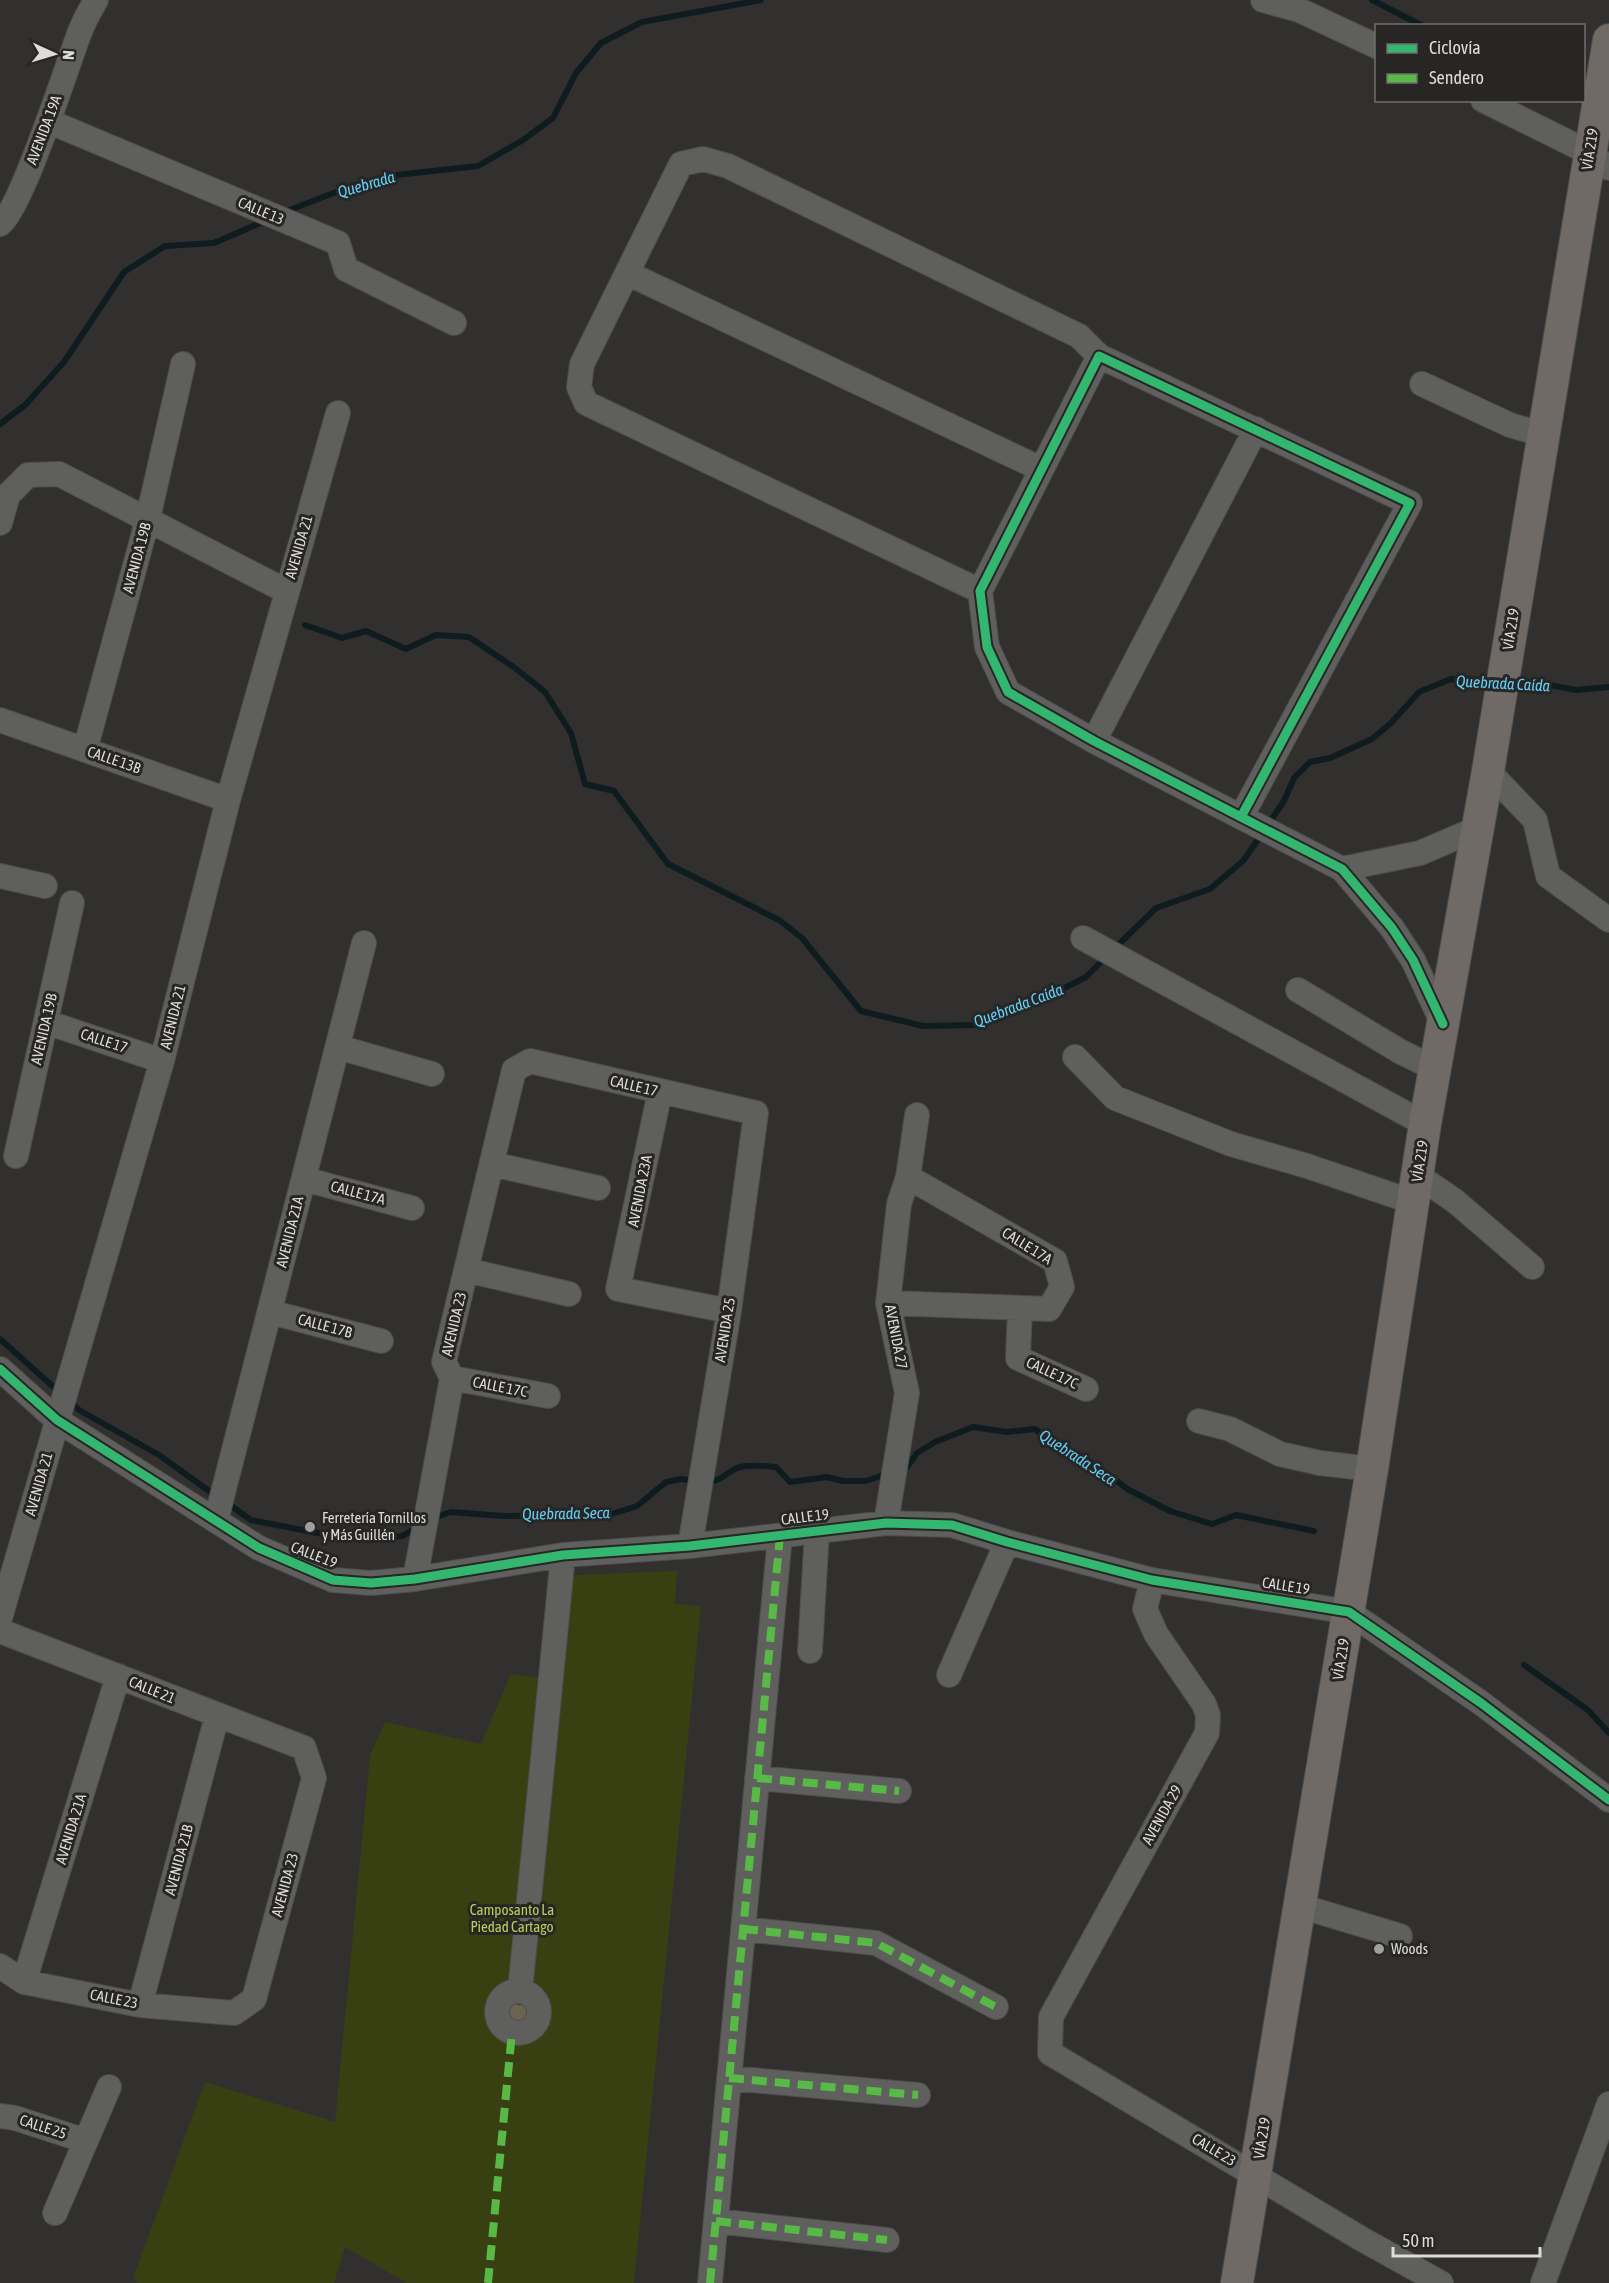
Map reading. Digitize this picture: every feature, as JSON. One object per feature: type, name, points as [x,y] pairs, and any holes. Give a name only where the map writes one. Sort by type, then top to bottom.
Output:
[{"type":"main road","name":"VÍA 219","points":[[1237,2283],[1349,1612],[1425,1124],[1488,771],[1544,435],[1599,161],[1609,40]]},
{"type":"street","name":"AVENIDA 19A","points":[[0,224],[5,220],[22,186],[82,26],[96,0]]},
{"type":"street","points":[[1263,0],[1299,10],[1375,45]]},
{"type":"street","points":[[1487,102],[1599,161]]},
{"type":"street","name":"CALLE 13","points":[[48,121],[338,243],[346,269],[454,323]]},
{"type":"street","points":[[980,591],[586,403],[579,387],[582,364],[681,164],[703,159],[728,166],[1079,336],[1099,356],[1410,503],[1241,817]]},
{"type":"street","points":[[627,273],[1041,469]]},
{"type":"street","points":[[1099,356],[980,591],[987,647],[1008,692],[1094,741],[1342,869],[1392,928],[1413,960],[1443,1024]]},
{"type":"street","name":"AVENIDA 19B","points":[[85,750],[148,518],[183,364]]},
{"type":"street","points":[[1422,384],[1510,425],[1544,435]]},
{"type":"street","name":"AVENIDA 21","points":[[0,1618],[162,1061],[228,800],[338,413]]},
{"type":"street","points":[[1094,741],[1256,429]]},
{"type":"street","points":[[0,524],[8,495],[28,475],[60,474],[286,591]]},
{"type":"street","name":"CALLE 13B","points":[[0,720],[228,800]]},
{"type":"street","points":[[1488,771],[1534,820],[1548,876],[1609,920]]},
{"type":"street","points":[[1342,869],[1420,853],[1476,829]]},
{"type":"street","points":[[0,876],[45,886]]},
{"type":"street","name":"AVENIDA 19B","points":[[16,1155],[72,903]]},
{"type":"street","points":[[1083,938],[1425,1124]]},
{"type":"street","name":"AVENIDA 21A","points":[[216,1520],[364,943]]},
{"type":"street","points":[[1298,990],[1401,1052],[1436,1069]]},
{"type":"street","name":"CALLE 17","points":[[46,1022],[162,1061]]},
{"type":"street","points":[[338,1047],[432,1074]]},
{"type":"street","points":[[1075,1057],[1115,1098],[1232,1144],[1307,1166],[1415,1189],[1462,1207],[1532,1267]]},
{"type":"street","name":"CALLE 17","points":[[514,1070],[530,1061],[756,1113]]},
{"type":"street","name":"AVENIDA 23","points":[[415,1580],[452,1378],[444,1362],[514,1070]]},
{"type":"street","name":"AVENIDA 23A","points":[[660,1092],[618,1289],[729,1311]]},
{"type":"street","name":"AVENIDA 25","points":[[690,1546],[729,1311],[756,1113]]},
{"type":"street","name":"AVENIDA 27","points":[[886,1523],[907,1393],[888,1303],[899,1204],[908,1177],[917,1115]]},
{"type":"street","points":[[492,1164],[598,1188]]},
{"type":"street","name":"CALLE 17A","points":[[888,1303],[1049,1309],[1062,1287],[1055,1261],[908,1177]]},
{"type":"street","name":"CALLE 17A","points":[[304,1179],[412,1208]]},
{"type":"street","points":[[466,1270],[569,1294]]},
{"type":"street","name":"CALLE 17C","points":[[1020,1308],[1018,1358],[1086,1389]]},
{"type":"street","name":"CALLE 17B","points":[[270,1312],[381,1341]]},
{"type":"street","name":"CALLE 19","points":[[0,1369],[57,1420],[259,1548],[333,1580],[371,1583],[415,1580],[563,1555],[690,1546],[886,1523],[952,1525],[1007,1542],[1152,1580],[1349,1612],[1481,1703],[1609,1800]]},
{"type":"street","name":"CALLE 17C","points":[[452,1378],[548,1396]]},
{"type":"street","points":[[1199,1421],[1230,1429],[1280,1454],[1320,1463],[1372,1469]]},
{"type":"street","points":[[810,1652],[817,1531]]},
{"type":"street","points":[[710,2283],[780,1536]]},
{"type":"street","points":[[949,1675],[1007,1542]]},
{"type":"street","points":[[520,1991],[563,1555]]},
{"type":"street","name":"AVENIDA 29","points":[[1050,2053],[1051,2017],[1207,1733],[1208,1715],[1204,1704],[1156,1634],[1145,1609],[1152,1580]]},
{"type":"street","name":"CALLE 21","points":[[0,1630],[304,1748]]},
{"type":"street","name":"AVENIDA 21A","points":[[24,1982],[118,1676]]},
{"type":"street","name":"AVENIDA 21B","points":[[140,2005],[217,1716]]},
{"type":"street","name":"AVENIDA 23","points":[[234,2013],[254,1999],[314,1778],[304,1748]]},
{"type":"street","points":[[757,1778],[899,1791]]},
{"type":"street","points":[[1300,1906],[1400,1936]]},
{"type":"street","points":[[743,1929],[876,1943],[996,2007]]},
{"type":"street","name":"CALLE 23","points":[[0,1966],[24,1982],[140,2005],[234,2013]]},
{"type":"street","name":"CALLE 23","points":[[1050,2053],[1360,2238],[1441,2283]]},
{"type":"street","points":[[729,2078],[918,2095]]},
{"type":"street","points":[[56,2213],[109,2087]]},
{"type":"street","points":[[1543,2283],[1609,2104]]},
{"type":"street","name":"CALLE 25","points":[[0,2116],[15,2118],[86,2141]]},
{"type":"street","points":[[716,2221],[887,2240]]},
{"type":"green space","name":"Camposanto La Piedad Cartago","points":[[677,1571],[675,1604],[701,1606],[634,2283],[407,2283],[345,2247],[334,2283],[139,2283],[133,2278],[205,2082],[335,2122],[370,1755],[385,1722],[481,1744],[511,1674],[539,1678],[549,1576]]},
{"type":"building","points":[[510,2001],[518,2005],[529,2004],[532,2013],[525,2024],[517,2026],[506,2019],[504,2011]]},
{"type":"waterway","name":"Quebrada","points":[[282,213],[349,187],[387,176],[478,166],[523,140],[553,118],[576,73],[601,43],[642,22],[761,0]]},
{"type":"waterway","name":"Quebrada","points":[[1372,0],[1419,24]]},
{"type":"waterway","name":"Quebrada","points":[[0,424],[25,405],[64,362],[124,272],[165,246],[214,243],[265,221]]},
{"type":"waterway","name":"Quebrada Caída","points":[[305,625],[342,638],[366,631],[406,649],[436,635],[469,637],[515,668],[545,692],[571,733],[585,784],[614,791],[668,864],[779,920],[802,938],[861,1011],[923,1026],[975,1025],[1041,1000],[1086,977],[1105,958]]},
{"type":"waterway","name":"Quebrada Caída","points":[[1267,826],[1284,801],[1294,778],[1310,762],[1330,758],[1372,739],[1392,722],[1419,692],[1451,679],[1495,680]]},
{"type":"waterway","name":"Quebrada Caída","points":[[1512,681],[1534,682],[1576,690],[1609,687]]},
{"type":"waterway","name":"Quebrada Caída","points":[[1115,948],[1156,908],[1210,889],[1243,861],[1261,835]]},
{"type":"waterway","name":"Quebrada Seca","points":[[0,1339],[59,1392]]},
{"type":"waterway","name":"Quebrada Seca","points":[[69,1400],[79,1410],[159,1455],[216,1496]]},
{"type":"waterway","name":"Quebrada Seca","points":[[902,1469],[907,1467],[917,1453],[935,1442],[973,1427],[1007,1432],[1035,1429],[1056,1445],[1085,1458],[1129,1490],[1170,1511],[1212,1524],[1236,1515],[1314,1531]]},
{"type":"waterway","name":"Quebrada Seca","points":[[706,1482],[719,1479],[737,1468],[751,1466],[776,1467],[790,1482],[827,1477],[843,1481],[866,1481],[889,1473]]},
{"type":"waterway","name":"Quebrada Seca","points":[[433,1518],[451,1512],[503,1516],[609,1515],[637,1506],[666,1482],[681,1479],[696,1481]]},
{"type":"waterway","name":"Quebrada Seca","points":[[227,1503],[251,1520],[338,1537],[373,1540],[402,1536],[417,1528]]},
{"type":"waterway","name":"Quebrada Seca","points":[[1524,1665],[1588,1710],[1609,1733]]},
{"type":"marked path","points":[[710,2283],[780,1536]]},
{"type":"marked path","points":[[757,1778],[899,1791]]},
{"type":"marked path","points":[[743,1929],[876,1943],[996,2007]]},
{"type":"marked path","points":[[488,2283],[512,2032]]},
{"type":"marked path","points":[[729,2078],[918,2095]]},
{"type":"marked path","points":[[716,2221],[887,2240]]},
{"type":"cycle path","points":[[1241,817],[1094,741],[1008,692],[987,647],[980,591],[1099,356],[1410,503],[1241,817],[1342,869],[1392,928],[1413,960],[1443,1024]]},
{"type":"cycle path","points":[[0,1369],[57,1420],[259,1548],[333,1580],[371,1583],[415,1579],[563,1555],[690,1546],[886,1523],[952,1525],[1007,1542],[1152,1580],[1349,1612],[1481,1703],[1609,1800]]},
{"type":"place","name":"Ferretería Tornillos y Más Guillén","points":[[310,1527]]},
{"type":"place","name":"Woods","points":[[1379,1949]]}]
